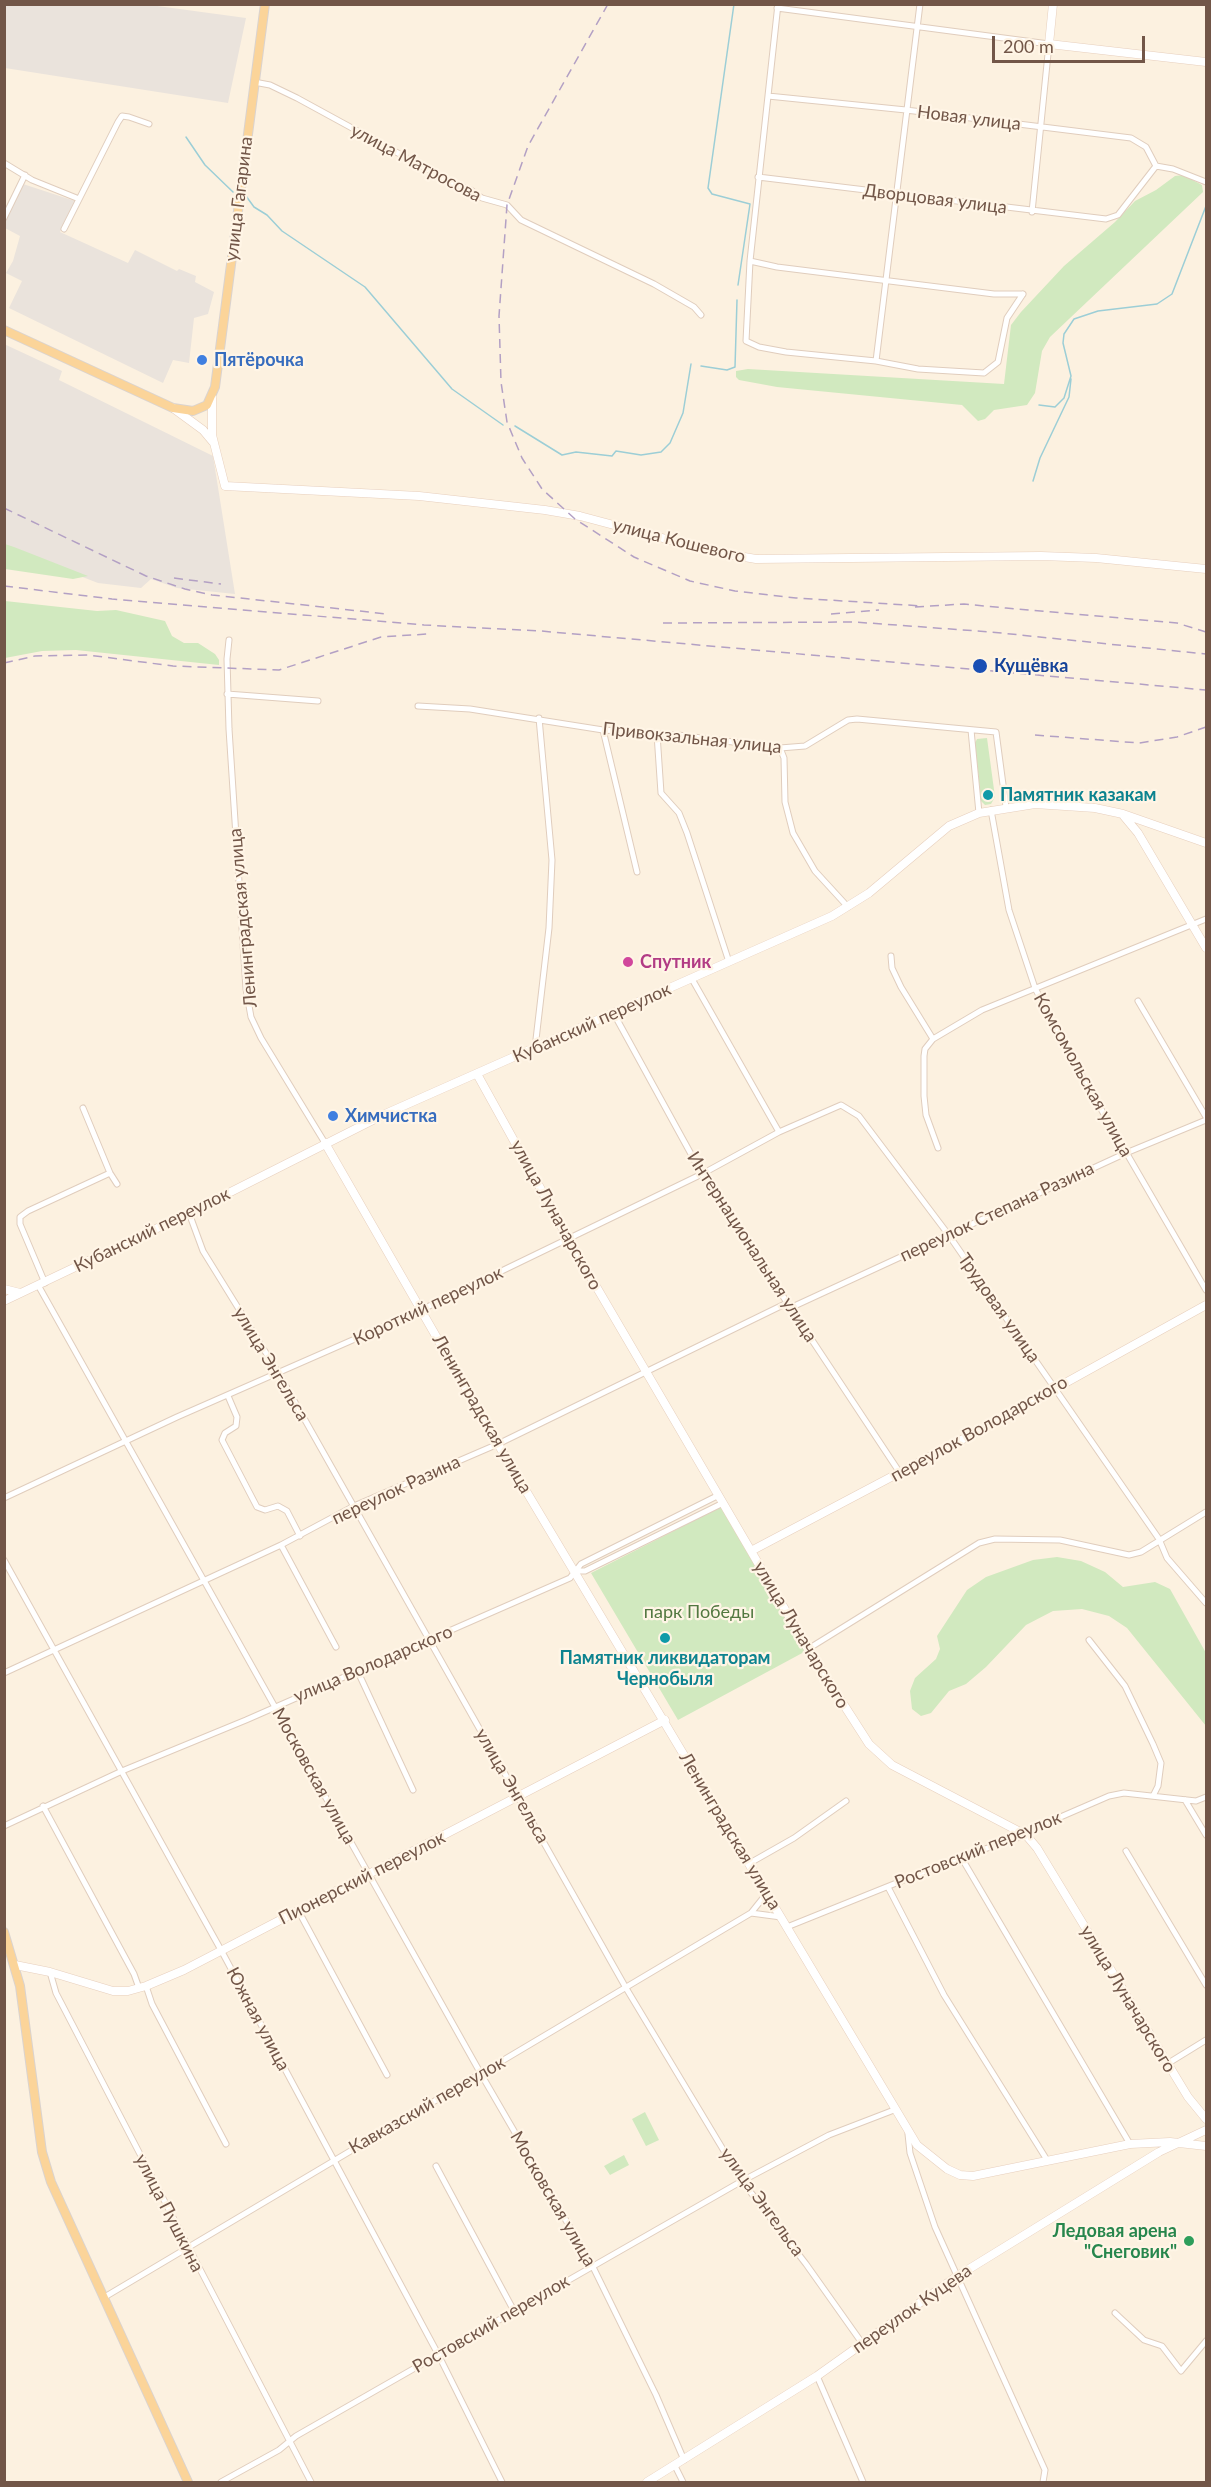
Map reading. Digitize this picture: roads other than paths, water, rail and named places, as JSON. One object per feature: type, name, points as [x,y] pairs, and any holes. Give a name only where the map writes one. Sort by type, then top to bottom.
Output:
[{"type":"main road","name":"улица Гагарина","points":[[213,394],[265,4]]},
{"type":"main road","points":[[4,330],[173,408],[198,410],[207,405],[213,394]]},
{"type":"main road","points":[[4,1932],[15,1965],[46,2168],[103,2298],[189,2482]]},
{"type":"street","points":[[876,361],[920,4]]},
{"type":"street","points":[[1032,212],[1053,4]]},
{"type":"street","points":[[750,261],[777,267],[994,294],[1023,294],[1007,318],[1000,358],[989,371],[977,373],[918,369],[876,361],[786,352],[759,347],[746,341],[750,261],[777,6],[1048,44],[1206,62]]},
{"type":"street","name":"улица Матросова","points":[[254,82],[270,85],[297,98],[451,182],[471,190],[482,198],[507,205],[521,220],[654,284],[694,307],[701,315]]},
{"type":"street","name":"Новая улица","points":[[768,96],[906,110],[1140,141],[1156,166]]},
{"type":"street","points":[[64,229],[122,116],[149,124]]},
{"type":"street","points":[[4,163],[79,199]]},
{"type":"street","points":[[1156,166],[1173,169],[1206,182]]},
{"type":"street","name":"Дворцовая улица","points":[[759,177],[1086,219],[1113,218],[1123,209],[1156,166]]},
{"type":"street","points":[[4,218],[26,175]]},
{"type":"street","name":"улица Гагарина","points":[[213,394],[213,443],[225,486]]},
{"type":"street","points":[[173,408],[203,430],[213,443]]},
{"type":"street","name":"улица Кошевого","points":[[225,486],[420,496],[544,510],[580,516],[714,552],[756,559],[1041,556],[1096,558],[1206,569]]},
{"type":"street","name":"Ленинградская улица","points":[[229,640],[227,694],[246,989],[251,1017],[261,1038],[325,1143],[498,1444],[750,1863],[908,2134],[917,2145],[947,2169]]},
{"type":"street","points":[[227,694],[318,701]]},
{"type":"street","name":"Привокзальная улица","points":[[418,706],[539,718],[603,730],[780,748],[805,746],[848,720],[857,719],[996,732],[1005,807]]},
{"type":"street","points":[[535,1049],[549,928],[552,860],[539,718]]},
{"type":"street","points":[[603,730],[637,872]]},
{"type":"street","points":[[971,730],[979,813]]},
{"type":"street","points":[[657,734],[662,793],[679,813],[687,833],[729,962]]},
{"type":"street","points":[[780,748],[784,758],[784,802],[793,833],[815,871],[848,907]]},
{"type":"street","name":"Кубанский переулок","points":[[4,1301],[189,1213],[325,1143],[848,907],[949,826],[979,813],[1005,807],[1065,804],[1123,814],[1206,843]]},
{"type":"street","name":"Комсомольская улица","points":[[991,810],[1009,910],[1035,988],[1065,1047],[1206,1290]]},
{"type":"street","points":[[1123,814],[1138,833],[1206,948]]},
{"type":"street","points":[[938,1148],[926,1115],[924,1096],[925,1049],[933,1039],[982,1010],[1206,919]]},
{"type":"street","points":[[891,956],[892,968],[901,987],[933,1039]]},
{"type":"street","points":[[692,979],[779,1132]]},
{"type":"street","points":[[1138,1001],[1206,1119]]},
{"type":"street","name":"Интернациональная улица","points":[[614,1014],[702,1174],[900,1473]]},
{"type":"street","name":"улица Луначарского","points":[[477,1074],[569,1240],[808,1649],[869,1744],[892,1765],[1026,1835],[1167,2064],[1188,2097],[1206,2119]]},
{"type":"street","name":"Короткий переулок","points":[[4,1497],[421,1310],[702,1174],[779,1132],[841,1105],[846,1106]]},
{"type":"street","name":"Трудовая улица","points":[[846,1106],[859,1116],[948,1234],[1160,1539],[1167,1558],[1206,1603]]},
{"type":"street","points":[[82,1108],[117,1184]]},
{"type":"street","name":"переулок Степана Разина","points":[[788,1305],[1206,1119]]},
{"type":"street","points":[[42,1284],[20,1224],[20,1217],[28,1211],[110,1173]]},
{"type":"street","name":"улица Энгельса","points":[[189,1213],[203,1251],[279,1374],[427,1640],[626,1988],[742,2181],[806,2264],[862,2343]]},
{"type":"street","name":"Московская улица","points":[[42,1284],[126,1442],[481,2074],[593,2267],[656,2395],[684,2460]]},
{"type":"street","points":[[4,1288],[20,1293]]},
{"type":"street","name":"переулок Разина","points":[[4,1673],[300,1536],[354,1506],[498,1444],[788,1305]]},
{"type":"street","name":"переулок Володарского","points":[[751,1551],[900,1473],[1206,1305]]},
{"type":"street","points":[[228,1396],[237,1417],[236,1426],[225,1433],[222,1440],[257,1507],[265,1510],[278,1506],[287,1511],[300,1536]]},
{"type":"street","name":"улица Володарского","points":[[4,1826],[122,1771],[358,1672],[570,1578],[581,1564],[718,1494]]},
{"type":"street","name":"улица Володарского","points":[[575,1571],[585,1571],[723,1503]]},
{"type":"street","points":[[808,1649],[979,1543],[995,1539],[1060,1540],[1129,1555],[1141,1552],[1206,1512]]},
{"type":"street","points":[[281,1545],[336,1647]]},
{"type":"street","name":"Южная улица","points":[[4,1560],[56,1649],[221,1950],[438,2354],[502,2482]]},
{"type":"street","points":[[1089,1640],[1125,1686],[1154,1744],[1161,1763],[1158,1786],[1153,1796]]},
{"type":"street","points":[[358,1672],[413,1790]]},
{"type":"street","name":"Пионерский переулок","points":[[50,1972],[112,1991],[142,1987],[369,1875],[665,1720]]},
{"type":"street","name":"Ростовский переулок","points":[[787,1927],[961,1857],[1026,1835],[1042,1825],[1109,1796],[1124,1793],[1196,1801],[1206,1797]]},
{"type":"street","points":[[1185,1800],[1206,1835]]},
{"type":"street","points":[[750,1863],[794,1838],[846,1801]]},
{"type":"street","points":[[43,1806],[226,2144]]},
{"type":"street","points":[[1126,1851],[1206,1985]]},
{"type":"street","points":[[961,1857],[1130,2144]]},
{"type":"street","points":[[888,1887],[944,1995],[1047,2160]]},
{"type":"street","name":"Кавказский переулок","points":[[103,2298],[751,1912],[767,1893]]},
{"type":"street","points":[[298,1910],[387,2075]]},
{"type":"street","points":[[751,1912],[781,1917]]},
{"type":"street","points":[[4,1962],[50,1972]]},
{"type":"street","name":"улица Пушкина","points":[[50,1972],[56,1993],[311,2482]]},
{"type":"street","points":[[1167,2064],[1206,2040]]},
{"type":"street","name":"Ростовский переулок","points":[[221,2482],[438,2354],[742,2181],[829,2135],[894,2110]]},
{"type":"street","name":"переулок Куцева","points":[[647,2482],[817,2376],[956,2277],[1159,2152],[1206,2130]]},
{"type":"street","name":"Ленинградская улица","points":[[908,2134],[910,2153],[917,2177],[956,2277],[1045,2470],[1043,2482]]},
{"type":"street","points":[[1181,2143],[1206,2146]]},
{"type":"street","name":"переулок Куцева","points":[[947,2169],[960,2175],[973,2176],[1130,2144],[1181,2143]]},
{"type":"street","points":[[436,2166],[514,2312]]},
{"type":"street","points":[[1115,2313],[1144,2340],[1162,2346],[1181,2371],[1206,2341]]},
{"type":"street","points":[[817,2376],[863,2482]]},
{"type":"street","points":[[675,2466],[683,2482]]},
{"type":"waterway","points":[[734,4],[708,188],[712,194],[750,204],[738,285]]},
{"type":"waterway","points":[[186,137],[205,165],[233,192]]},
{"type":"waterway","points":[[246,196],[254,207],[267,215],[282,231],[365,287],[452,389],[503,425]]},
{"type":"waterway","points":[[1039,405],[1055,407],[1064,398],[1071,376],[1063,343],[1064,334],[1074,319],[1098,311],[1157,304],[1172,294],[1206,206]]},
{"type":"waterway","points":[[701,366],[727,370],[735,367],[737,300]]},
{"type":"waterway","points":[[515,426],[562,455],[576,452],[612,456],[616,451],[641,455],[661,452],[670,443],[683,413],[691,364]]},
{"type":"waterway","points":[[1033,481],[1040,458],[1069,397],[1071,379]]},
{"type":"railway","points":[[608,4],[528,146],[507,205],[499,316],[501,382],[507,422],[522,458],[542,489],[575,519],[634,557],[690,581],[735,591],[796,598],[923,606]]},
{"type":"railway","points":[[4,508],[146,576],[185,589],[212,595],[387,614]]},
{"type":"railway","points":[[174,578],[221,584]]},
{"type":"railway","points":[[4,586],[112,599],[424,625],[541,631],[1206,690]]},
{"type":"railway","points":[[915,607],[964,604],[1177,623],[1206,632]]},
{"type":"railway","points":[[831,614],[879,610]]},
{"type":"railway","points":[[663,623],[855,622],[991,632],[1206,654]]},
{"type":"railway","points":[[4,663],[35,656],[88,655],[173,666],[279,670],[381,637],[427,634]]},
{"type":"railway","points":[[1035,735],[1139,743],[1177,737],[1206,727]]},
{"type":"place","name":"Пятёрочка","points":[[202,360]]},
{"type":"place","name":"Кущёвка","points":[[980,666]]},
{"type":"place","name":"Памятник казакам","points":[[988,795]]},
{"type":"place","name":"Спутник","points":[[628,962]]},
{"type":"place","name":"Химчистка","points":[[333,1116]]},
{"type":"place","name":"Памятник ликвидаторам Чернобыля","points":[[665,1638]]},
{"type":"place","name":"Ледовая арена \"Снеговик\"","points":[[1189,2241]]},
{"type":"park label","name":"парк Победы","points":[[699,1612]]}]
